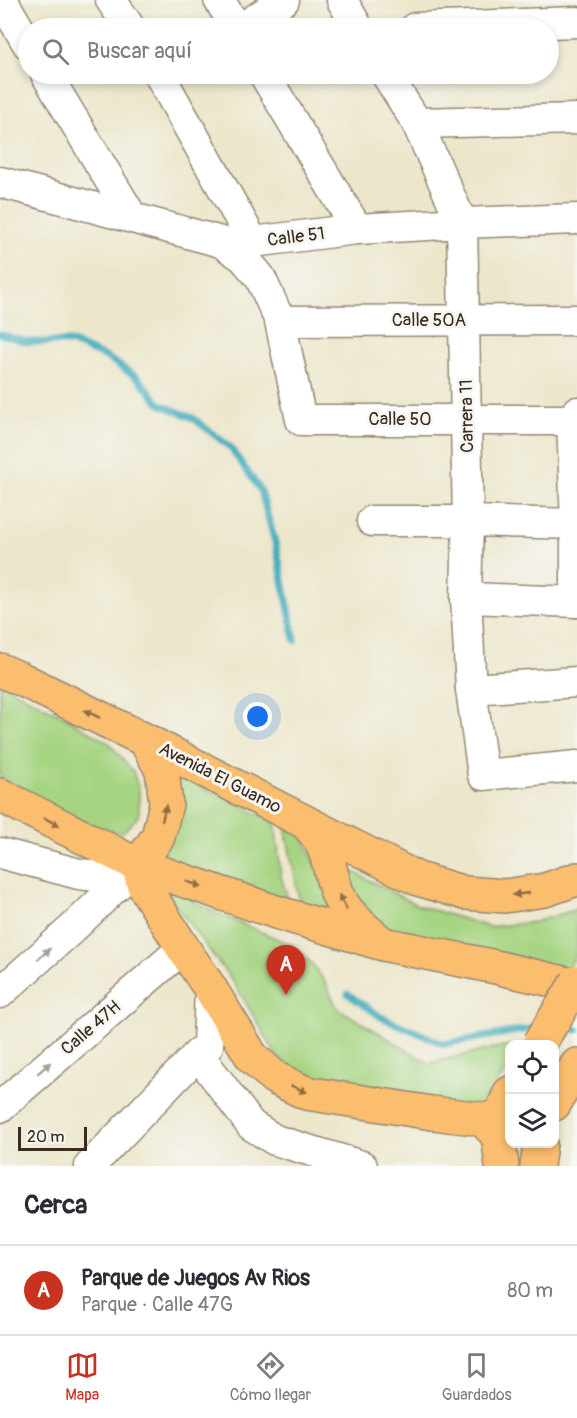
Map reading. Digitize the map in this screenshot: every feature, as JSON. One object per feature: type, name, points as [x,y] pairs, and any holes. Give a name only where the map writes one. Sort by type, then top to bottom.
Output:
[{"type":"main road","name":"Avenida El Guamo","points":[[0,670],[305,822],[316,833],[323,846],[342,904],[356,921],[383,944]]},
{"type":"main road","points":[[144,740],[162,770],[166,804],[158,837],[138,865],[144,886],[252,1057],[275,1078],[306,1092],[482,1119],[500,1150]]},
{"type":"main road","name":"Avenida El Guamo","points":[[0,795],[138,865],[286,915],[383,944],[577,984]]},
{"type":"main road","points":[[305,822],[418,879],[465,893],[505,896],[545,890],[577,879]]},
{"type":"main road","points":[[542,1040],[577,984]]},
{"type":"main road","points":[[559,1097],[577,1065]]},
{"type":"main road","points":[[500,1150],[499,1119],[510,1094]]},
{"type":"main road","points":[[537,1166],[539,1148]]},
{"type":"street","points":[[2,0],[18,27]]},
{"type":"street","points":[[111,0],[123,18]]},
{"type":"street","points":[[219,0],[231,18]]},
{"type":"street","points":[[257,18],[284,0]]},
{"type":"street","points":[[342,0],[352,18]]},
{"type":"street","points":[[559,23],[577,22]]},
{"type":"street","points":[[52,84],[132,217]]},
{"type":"street","points":[[167,84],[280,321]]},
{"type":"street","points":[[270,84],[357,229]]},
{"type":"street","name":"Carrera 11","points":[[392,84],[417,123],[462,223],[467,419],[466,598],[471,689],[483,775],[577,766]]},
{"type":"street","points":[[417,123],[577,119]]},
{"type":"street","name":"Calle 51","points":[[0,182],[248,250],[357,229],[577,219]]},
{"type":"street","name":"Calle 50A","points":[[280,321],[577,320]]},
{"type":"street","name":"Calle 50","points":[[280,321],[301,420],[574,416]]},
{"type":"street","points":[[466,598],[577,602],[574,416]]},
{"type":"street","points":[[372,520],[576,524]]},
{"type":"street","points":[[471,689],[577,682]]},
{"type":"street","points":[[0,853],[79,874],[105,877],[138,865]]},
{"type":"street","points":[[0,993],[73,928],[138,865]]},
{"type":"street","name":"Calle 47H","points":[[0,1107],[183,948]]},
{"type":"street","points":[[90,1166],[203,1050],[210,988]]},
{"type":"street","points":[[203,1050],[252,1057]]},
{"type":"street","points":[[203,1050],[251,1125],[275,1140],[362,1166]]},
{"type":"green space","points":[[0,683],[109,743],[133,771],[139,790],[139,816],[122,833],[94,826],[68,815],[0,777]]},
{"type":"green space","points":[[166,770],[275,822],[281,876],[291,910],[155,860]]},
{"type":"green space","points":[[285,827],[303,836],[339,920],[301,908]]},
{"type":"green space","points":[[346,868],[417,905],[489,927],[535,922],[577,909],[577,954],[562,977],[432,945],[376,924],[356,905]]},
{"type":"green space","points":[[158,882],[214,912],[294,946],[313,965],[325,982],[337,1008],[429,1063],[505,1046],[505,1072],[476,1111],[328,1093],[277,1056],[234,983]]},
{"type":"waterway","points":[[0,334],[27,342],[70,342],[106,357],[138,378],[160,404],[193,418],[230,447],[261,491],[276,546],[295,640]]},
{"type":"waterway","points":[[348,994],[381,1017],[444,1044],[535,1028]]},
{"type":"waterway","points":[[561,1024],[577,1030]]},
{"type":"place","name":"Parque de Juegos Av Rios","points":[[286,995]]}]
